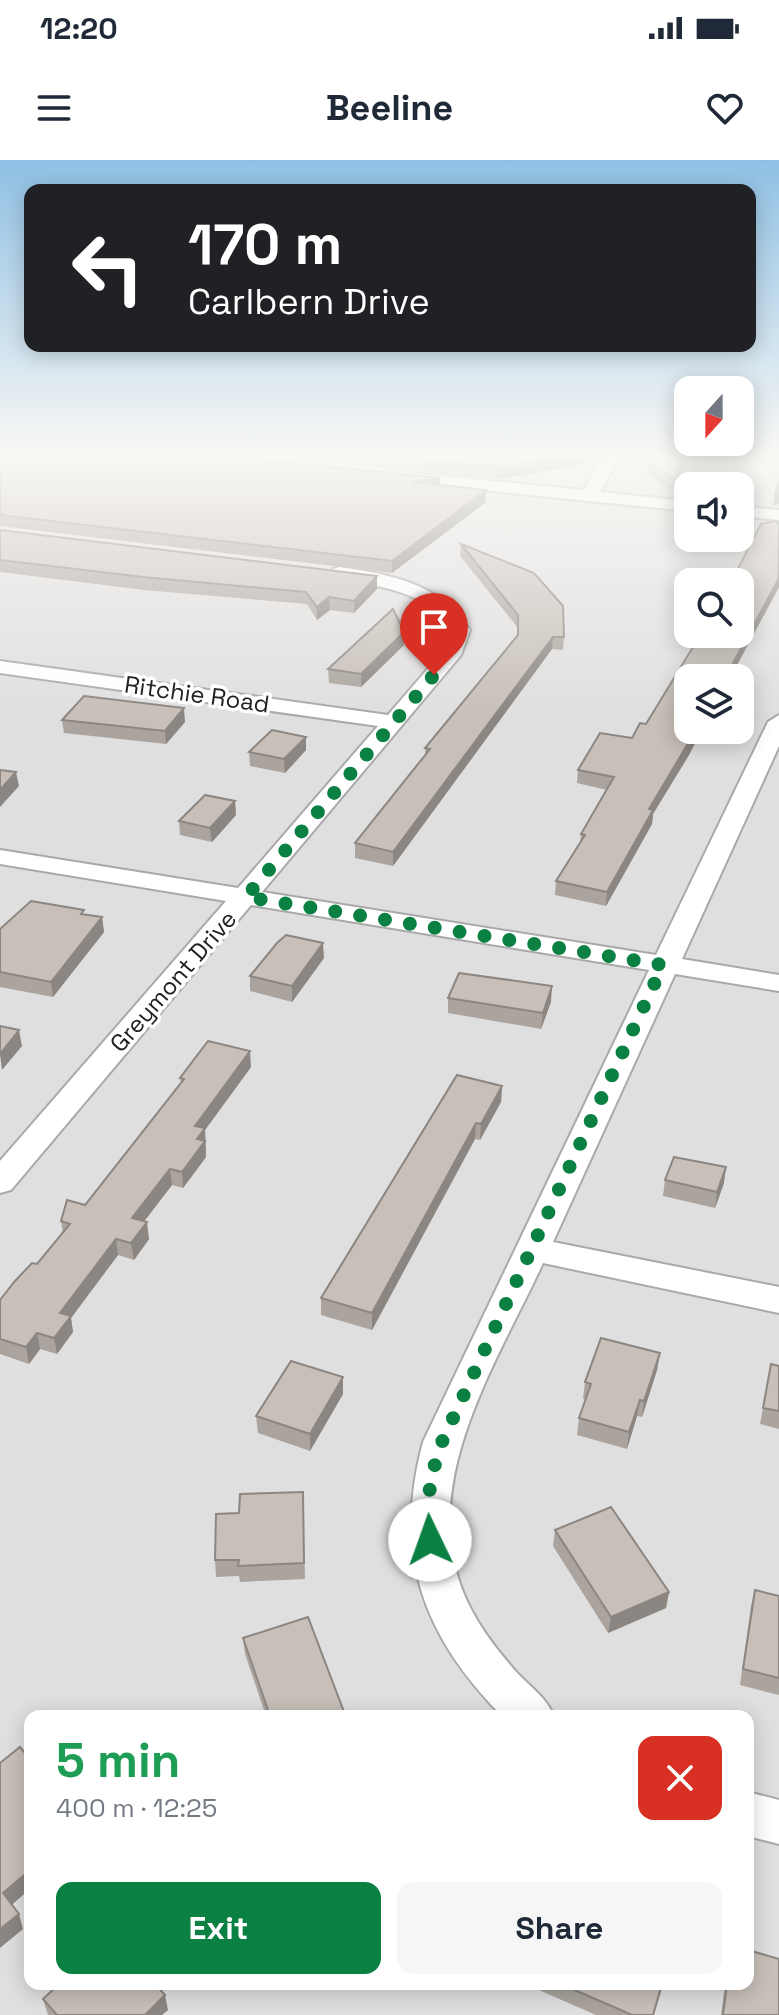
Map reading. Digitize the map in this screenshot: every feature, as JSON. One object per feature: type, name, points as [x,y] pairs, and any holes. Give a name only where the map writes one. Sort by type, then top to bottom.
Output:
[{"type":"street","name":"Greymont Drive","points":[[0,1182],[13,1148],[246,897],[454,651],[460,630],[454,616],[439,602],[392,582],[319,571]]},
{"type":"street","name":"Ritchie Road","points":[[0,667],[393,722]]},
{"type":"street","points":[[525,1710],[497,1684],[457,1628],[434,1569],[426,1511],[431,1475],[442,1442],[663,965],[769,768],[779,722]]},
{"type":"street","points":[[0,857],[779,983]]},
{"type":"street","points":[[531,1249],[779,1300]]},
{"type":"street","points":[[754,1816],[779,1822]]},
{"type":"shaded area","points":[[0,544],[674,544],[674,552],[754,552],[754,544],[779,544],[779,2015],[0,2015]]},
{"type":"building","points":[[0,544],[111,544],[377,576],[354,601],[329,597],[317,607],[306,592],[0,560]]},
{"type":"building","points":[[243,544],[415,544],[392,561]]},
{"type":"building","points":[[461,544],[534,573],[563,606],[564,637],[553,637],[393,852],[355,843],[430,749],[425,748],[518,635],[518,615]]},
{"type":"building","points":[[754,544],[779,544],[779,578],[754,624],[754,568],[738,568],[747,552],[754,552]]},
{"type":"building","points":[[393,609],[404,632],[361,674],[328,669]]},
{"type":"building","points":[[692,648],[741,648],[733,664],[683,664]]},
{"type":"building","points":[[674,678],[674,744],[688,744],[649,809],[653,810],[607,892],[556,881],[585,835],[581,834],[614,777],[578,770],[600,733],[632,738],[640,723],[646,724]]},
{"type":"building","points":[[84,696],[184,708],[165,731],[62,720]]},
{"type":"building","points":[[272,730],[306,737],[284,759],[249,752]]},
{"type":"building","points":[[0,770],[16,772],[0,790]]},
{"type":"building","points":[[205,795],[235,801],[210,828],[179,821]]},
{"type":"building","points":[[31,901],[84,910],[81,914],[102,917],[51,982],[0,972],[0,929]]},
{"type":"building","points":[[286,935],[323,943],[292,986],[250,976],[277,943]]},
{"type":"building","points":[[459,973],[552,986],[543,1013],[448,998]]},
{"type":"building","points":[[0,1026],[19,1030],[0,1054]]},
{"type":"building","points":[[208,1041],[250,1051],[195,1126],[205,1128],[197,1139],[205,1141],[182,1172],[170,1169],[132,1218],[147,1222],[131,1243],[116,1239],[60,1313],[71,1316],[54,1338],[37,1333],[26,1347],[0,1339],[0,1300],[32,1263],[37,1264],[70,1224],[61,1221],[67,1200],[85,1205],[184,1079],[180,1078]]},
{"type":"building","points":[[457,1075],[502,1086],[481,1124],[476,1123],[372,1313],[321,1298]]},
{"type":"building","points":[[674,1157],[726,1167],[717,1192],[665,1180]]},
{"type":"building","points":[[601,1338],[660,1353],[644,1401],[640,1400],[629,1432],[579,1418],[591,1384],[585,1382]]},
{"type":"building","points":[[291,1361],[343,1377],[310,1434],[256,1416]]},
{"type":"building","points":[[771,1364],[779,1366],[779,1411],[763,1408]]},
{"type":"building","points":[[303,1492],[304,1563],[238,1566],[239,1560],[215,1560],[216,1514],[239,1513],[240,1494]]},
{"type":"building","points":[[611,1507],[669,1592],[611,1617],[555,1530]]},
{"type":"building","points":[[755,1590],[779,1596],[779,1678],[743,1669]]},
{"type":"building","points":[[308,1617],[343,1710],[268,1710],[243,1638]]},
{"type":"building","points":[[20,1747],[24,1752],[24,1875],[3,1893],[19,1914],[0,1929],[0,1763]]},
{"type":"building","points":[[754,1952],[779,1959],[779,2015],[723,2015],[726,1990],[754,1990]]},
{"type":"building","points":[[53,1990],[160,1990],[165,1995],[145,2015],[57,2015],[43,1999]]},
{"type":"building","points":[[575,1990],[660,1990],[653,2015],[632,2015]]},
{"type":"route","points":[[430,1540],[426,1511],[431,1475],[442,1442],[663,965],[246,897],[434,675]]}]
